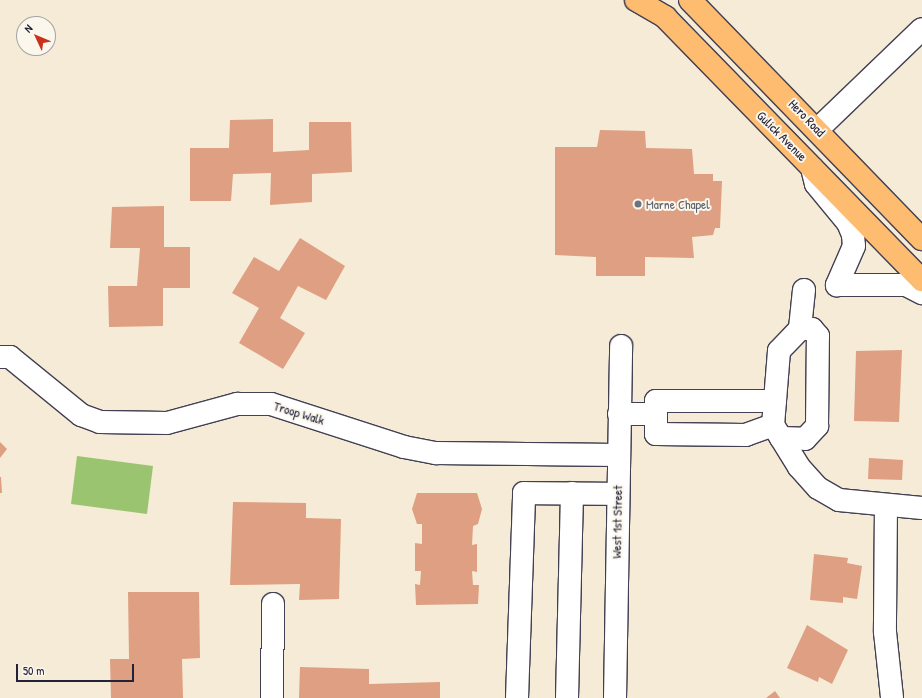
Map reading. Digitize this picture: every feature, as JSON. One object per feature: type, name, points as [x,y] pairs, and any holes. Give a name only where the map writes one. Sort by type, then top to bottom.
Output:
[{"type":"main road","name":"Gulick Avenue","points":[[636,0],[664,17],[812,166],[922,280]]},
{"type":"main road","name":"Hero Road","points":[[690,0],[818,129],[922,239]]},
{"type":"street","points":[[818,129],[922,29]]},
{"type":"street","points":[[812,166],[816,184],[848,223],[853,235],[854,246],[837,285],[906,285],[922,293]]},
{"type":"street","points":[[804,290],[800,329],[779,351],[775,401],[777,432],[799,467],[818,488],[840,500],[922,508]]},
{"type":"street","points":[[775,401],[656,401],[656,434],[746,435],[777,432],[805,439],[817,426],[818,336],[812,329],[800,329]]},
{"type":"street","name":"West 1st Street","points":[[615,698],[621,346]]},
{"type":"street","name":"Troop Walk","points":[[0,357],[10,356],[81,415],[100,422],[167,423],[236,404],[271,404],[404,447],[436,453],[618,455]]},
{"type":"street","points":[[619,414],[656,414]]},
{"type":"street","points":[[517,698],[524,493],[618,494]]},
{"type":"street","points":[[567,698],[572,493]]},
{"type":"street","points":[[886,505],[885,632],[892,698]]},
{"type":"street","points":[[272,698],[273,604]]},
{"type":"green space","points":[[77,456],[153,466],[147,514],[71,504]]},
{"type":"building","points":[[273,119],[273,152],[309,150],[309,122],[351,122],[352,172],[312,174],[312,202],[270,205],[271,173],[233,174],[231,201],[190,201],[190,148],[229,148],[230,120]]},
{"type":"building","name":"Marne Chapel","points":[[600,130],[645,131],[646,148],[692,149],[694,174],[713,174],[713,181],[722,181],[720,228],[715,228],[713,235],[692,237],[694,258],[645,257],[645,276],[596,276],[596,257],[555,255],[555,147],[597,147]]},
{"type":"building","points":[[164,206],[164,247],[190,247],[190,288],[163,288],[163,326],[109,327],[108,286],[137,286],[140,248],[110,248],[112,207]]},
{"type":"building","points":[[300,238],[345,266],[326,300],[298,286],[280,318],[305,333],[283,369],[239,343],[259,308],[232,293],[254,257],[279,271]]},
{"type":"building","points":[[902,350],[899,422],[854,421],[856,351]]},
{"type":"building","points":[[0,442],[7,449],[0,458]]},
{"type":"building","points":[[869,458],[903,460],[902,480],[868,479]]},
{"type":"building","points":[[1,477],[2,493],[0,493]]},
{"type":"building","points":[[417,493],[477,493],[482,509],[478,524],[473,526],[472,545],[477,544],[477,572],[472,571],[473,585],[479,585],[478,604],[416,605],[415,584],[420,585],[421,571],[415,571],[415,543],[422,544],[422,524],[417,524],[412,509]]},
{"type":"building","points":[[233,502],[306,503],[306,518],[341,519],[339,599],[299,600],[300,584],[230,585]]},
{"type":"building","points":[[814,554],[848,558],[847,563],[862,566],[857,599],[843,597],[843,603],[810,600]]},
{"type":"building","points":[[128,592],[199,592],[200,658],[182,659],[183,698],[111,698],[110,659],[129,659]]},
{"type":"building","points":[[807,625],[848,650],[832,684],[819,677],[818,682],[787,668]]},
{"type":"building","points":[[300,667],[369,669],[369,684],[440,682],[440,698],[299,698]]},
{"type":"building","points":[[775,691],[780,698],[766,698]]},
{"type":"place","name":"Marne Chapel","points":[[638,204]]}]
